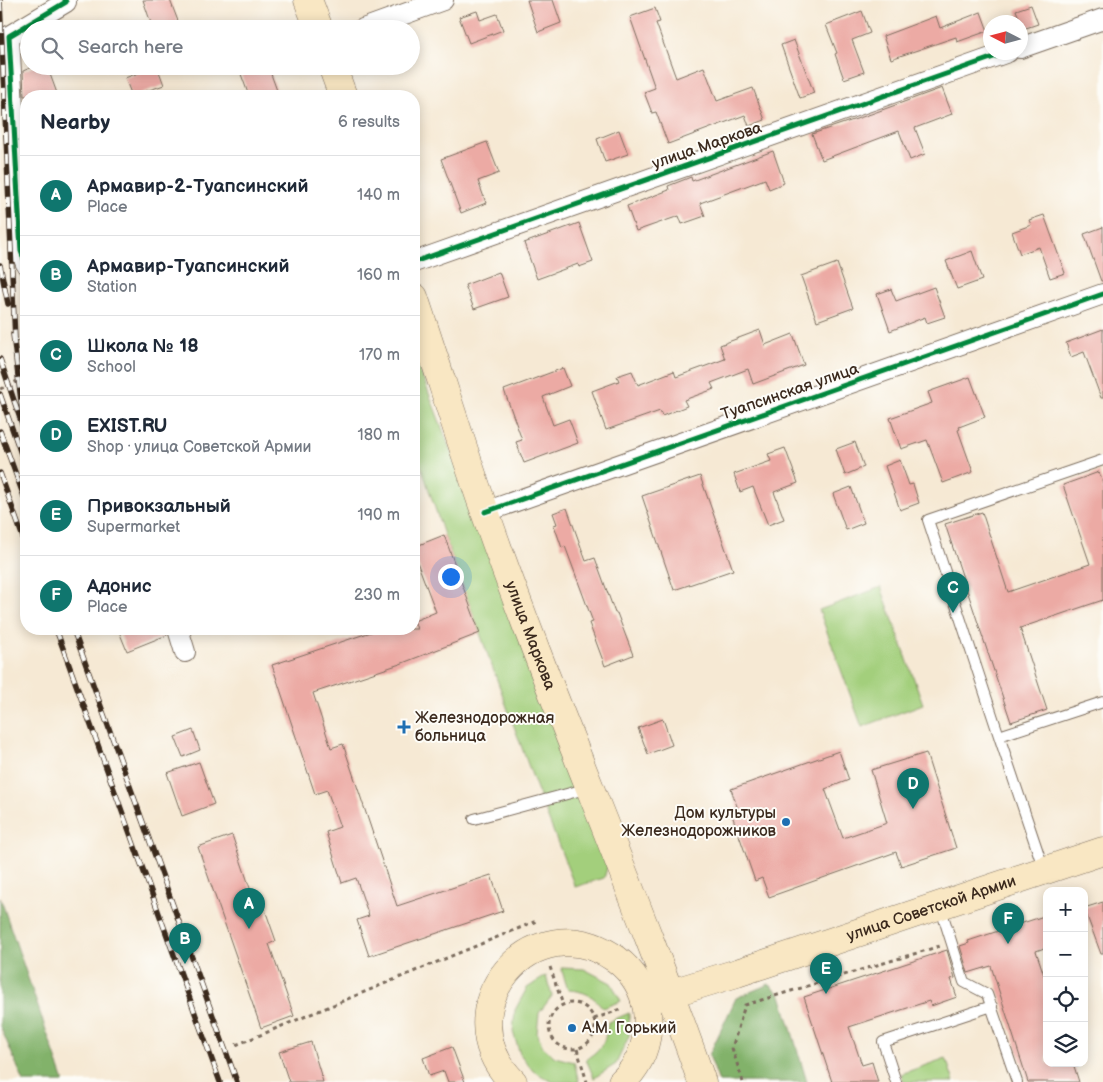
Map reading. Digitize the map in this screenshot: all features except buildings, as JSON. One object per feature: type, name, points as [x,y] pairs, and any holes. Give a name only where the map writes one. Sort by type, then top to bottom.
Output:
[{"type":"main road","points":[[308,0],[316,20]]},
{"type":"main road","points":[[335,75],[341,90]]},
{"type":"main road","name":"улица Маркова","points":[[420,338],[590,788],[672,994],[702,1082]]},
{"type":"main road","name":"улица Советской Армии","points":[[645,1001],[672,994],[1103,851]]},
{"type":"main road","points":[[513,1082],[502,1071],[491,1048],[487,1023],[491,998],[503,975],[520,958],[543,946],[564,942],[586,944],[606,952],[623,965],[637,982],[645,1001],[649,1026],[644,1050],[632,1072],[622,1082]]},
{"type":"street","points":[[388,20],[443,0]]},
{"type":"street","points":[[36,20],[67,1]]},
{"type":"street","points":[[1028,45],[1103,19]]},
{"type":"street","points":[[20,29],[9,36],[20,233]]},
{"type":"street","name":"улица Маркова","points":[[420,260],[985,60]]},
{"type":"street","name":"Туапсинская улица","points":[[485,512],[1103,294]]},
{"type":"street","points":[[180,635],[185,652]]},
{"type":"lane","points":[[1044,870],[928,520],[1103,460]]},
{"type":"lane","points":[[999,736],[1103,702]]},
{"type":"lane","points":[[474,819],[590,788]]},
{"type":"lane","points":[[940,905],[964,982],[987,994],[1017,1082]]},
{"type":"lane","points":[[896,1082],[883,1042],[992,1006]]},
{"type":"path","points":[[0,389],[20,380]]},
{"type":"path","points":[[236,1045],[534,922],[563,1005]]},
{"type":"path","points":[[743,1082],[732,1048],[745,1004],[952,942]]},
{"type":"path","points":[[594,1019],[645,1001]]},
{"type":"path","points":[[572,1003],[582,1005],[589,1010],[594,1019],[594,1034],[584,1046],[577,1049],[568,1049],[561,1046],[554,1041],[550,1033],[551,1016],[563,1005],[572,1003]]},
{"type":"path","points":[[577,1049],[587,1082]]},
{"type":"green space","points":[[420,370],[608,865],[604,878],[575,887],[541,800],[444,535],[420,463]]},
{"type":"green space","points":[[881,587],[923,704],[862,727],[819,610]]},
{"type":"green space","points":[[0,897],[64,1082],[24,1082],[0,1026]]},
{"type":"green space","points":[[561,968],[584,969],[611,983],[621,1001],[603,1008],[588,994],[568,990]]},
{"type":"green space","points":[[546,976],[552,996],[539,1013],[537,1033],[543,1047],[555,1057],[574,1062],[579,1082],[553,1082],[533,1071],[520,1054],[513,1032],[515,1010],[527,988]]},
{"type":"green space","points":[[769,984],[781,995],[807,1082],[719,1082],[709,1055],[736,998]]},
{"type":"green space","points":[[629,1013],[629,1036],[616,1064],[594,1078],[586,1059],[596,1052],[602,1044],[608,1022]]},
{"type":"green space","points":[[946,1058],[954,1082],[904,1082],[901,1074]]},
{"type":"railway","points":[[0,0],[15,340]]},
{"type":"railway","points":[[0,265],[8,304]]},
{"type":"railway","points":[[13,334],[20,393]]},
{"type":"railway","points":[[0,359],[20,418]]},
{"type":"railway","points":[[0,394],[20,451]]},
{"type":"railway","points":[[0,431],[20,486]]},
{"type":"railway","points":[[0,473],[20,529]]},
{"type":"railway","points":[[58,635],[220,1082]]},
{"type":"railway","points":[[75,635],[237,1082]]},
{"type":"cycle path","points":[[36,20],[66,2],[65,0]]},
{"type":"cycle path","points":[[20,29],[9,36],[20,233]]},
{"type":"cycle path","points":[[420,260],[985,60]]},
{"type":"cycle path","points":[[485,512],[1103,294]]},
{"type":"place","name":"Школа № 18","points":[[953,613]]},
{"type":"place","name":"Железнодорожная больница","points":[[404,727]]},
{"type":"place","name":"EXIST.RU","points":[[913,809]]},
{"type":"place","name":"Дом культуры Железнодорожников","points":[[786,822]]},
{"type":"place","name":"Армавир-2-Туапсинский","points":[[249,929]]},
{"type":"place","name":"Адонис","points":[[1008,944]]},
{"type":"place","name":"Армавир-Туапсинский","points":[[185,964]]},
{"type":"place","name":"Привокзальный","points":[[826,994]]},
{"type":"place","name":"А.М. Горький","points":[[572,1028]]}]
